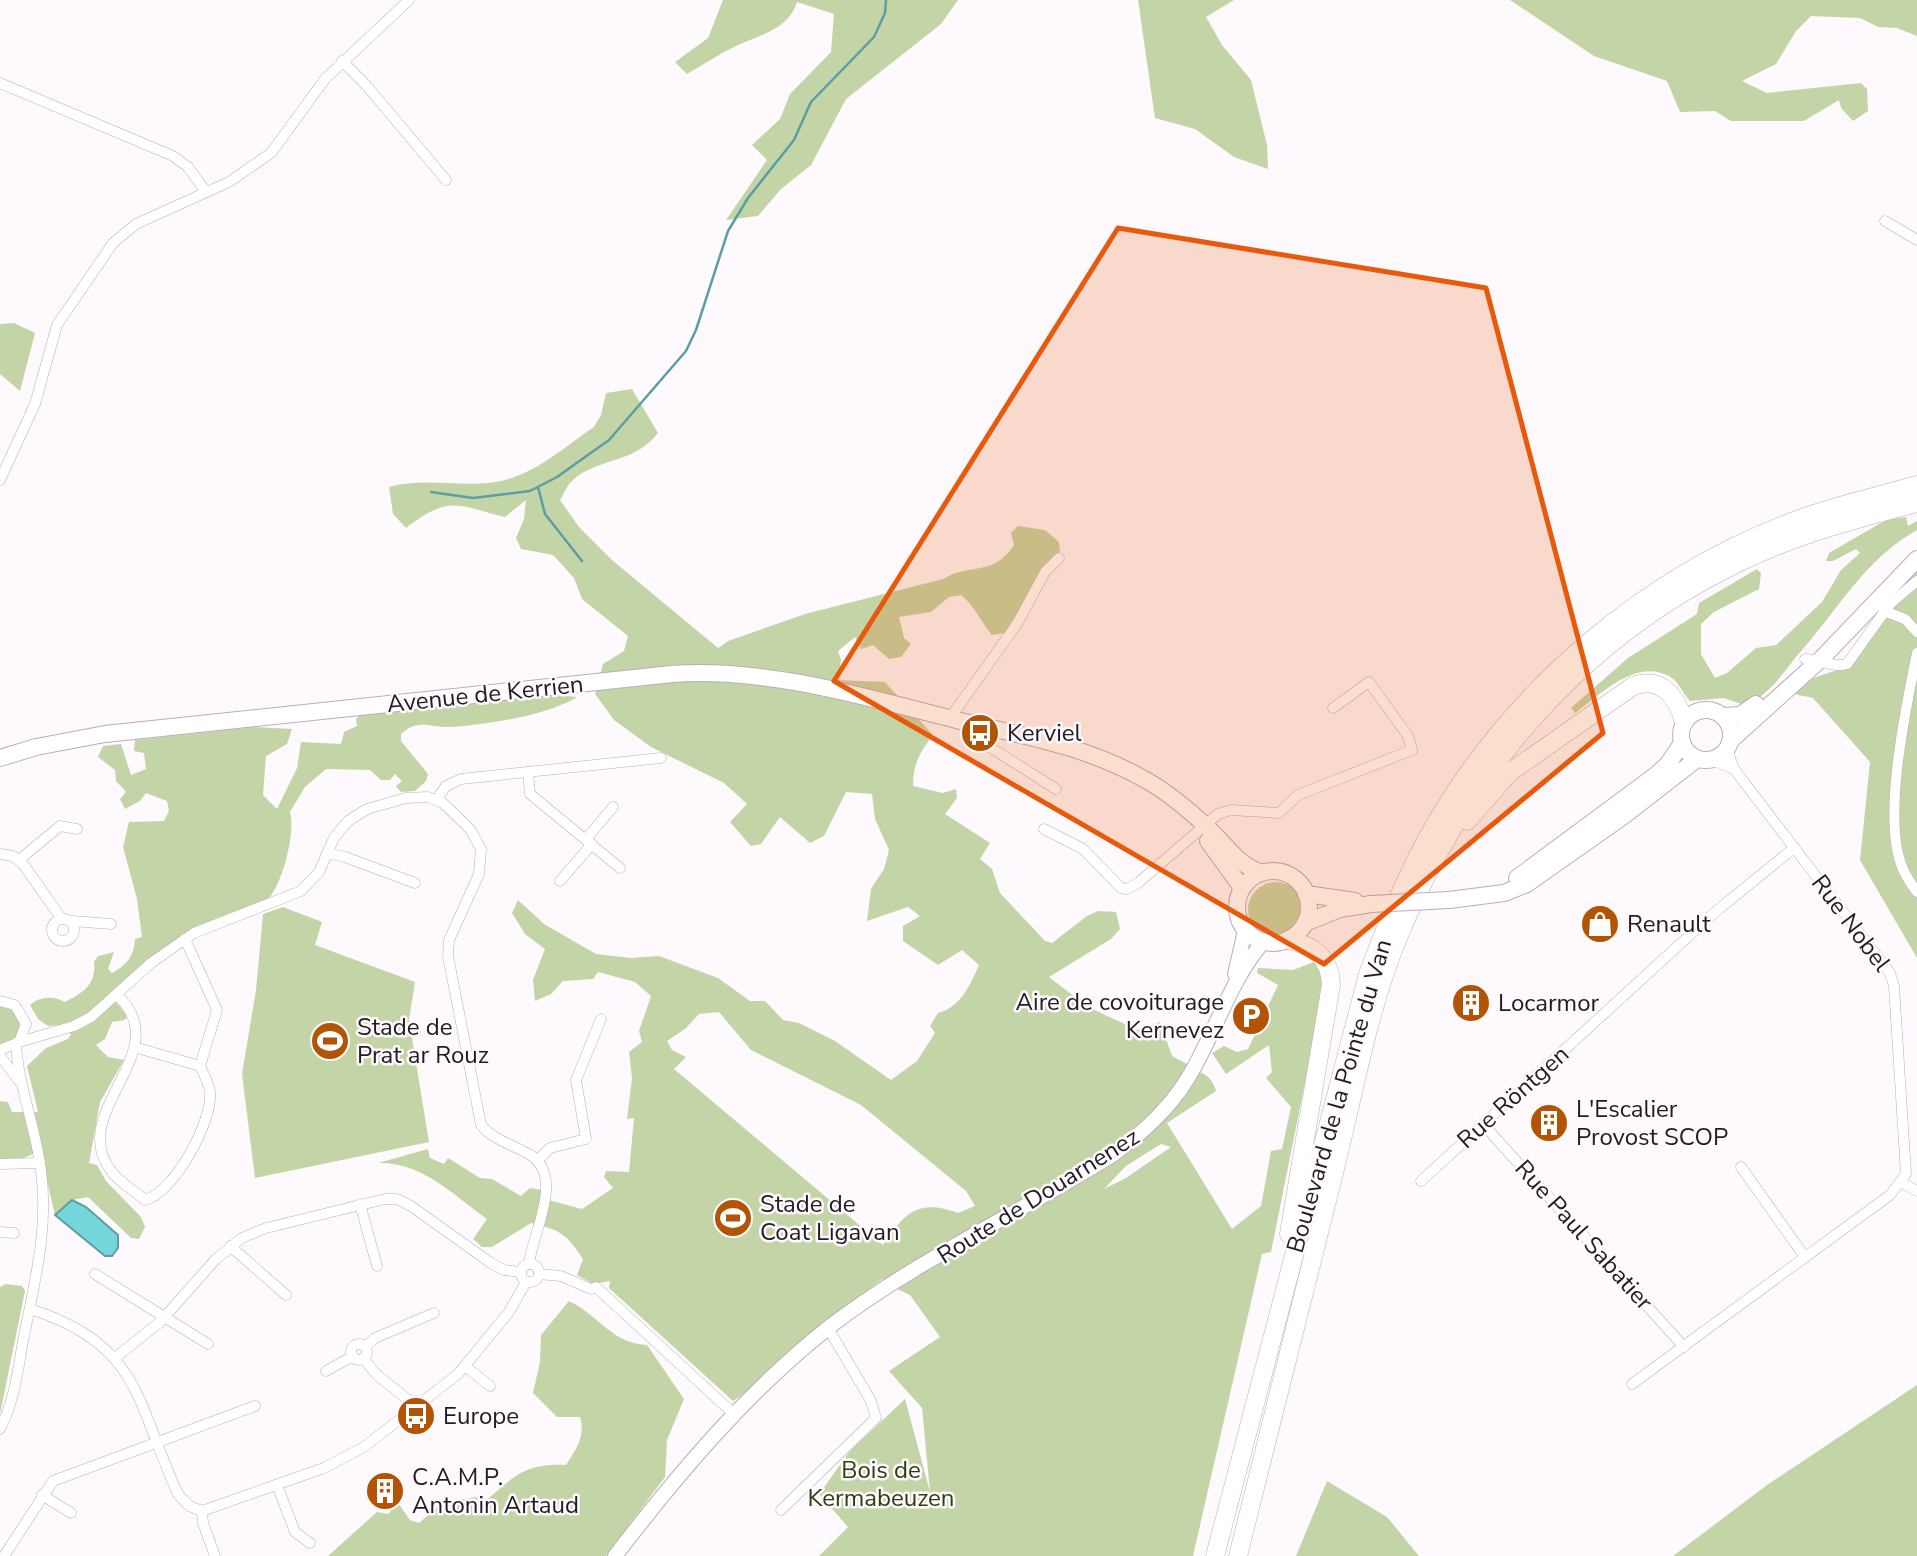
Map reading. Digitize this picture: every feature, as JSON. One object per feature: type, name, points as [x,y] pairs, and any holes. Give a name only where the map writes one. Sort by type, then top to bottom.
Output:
[{"type":"highway","name":"Boulevard de la Pointe du Van","points":[[1215,1556],[1353,1026],[1391,912],[1432,830],[1496,737],[1543,685],[1594,638],[1642,601],[1693,569],[1743,543],[1804,517],[1917,485]]},
{"type":"highway","name":"Boulevard de la Pointe du Van","points":[[1238,1556],[1391,955],[1427,871],[1464,806],[1531,718],[1594,657],[1677,596],[1740,562],[1831,527],[1917,503]]},
{"type":"highway","points":[[1391,955],[1451,845],[1483,800],[1525,760],[1623,692],[1640,684],[1653,684],[1670,692],[1679,705],[1684,722]]},
{"type":"highway","points":[[1279,1313],[1287,1242],[1331,985],[1328,965],[1319,952],[1289,940]]},
{"type":"main road","points":[[1480,895],[1520,876],[1668,764],[1682,743],[1684,722],[1703,709],[1724,716],[1740,715],[1813,659],[1896,565],[1917,548]]},
{"type":"main road","points":[[1305,923],[1308,913],[1306,894],[1293,877],[1283,873],[1262,873],[1242,888],[1237,910],[1245,931],[1263,942],[1289,940],[1305,923],[1340,909],[1504,893],[1527,884],[1729,744],[1917,559]]},
{"type":"main road","name":"Avenue de Kerrien","points":[[0,758],[36,747],[105,734],[707,672],[832,690],[1061,745],[1104,761],[1201,828],[1243,864],[1262,873]]},
{"type":"main road","points":[[1724,716],[1732,731],[1729,744]]},
{"type":"main road","points":[[1682,743],[1704,759]]},
{"type":"main road","name":"Avenue de Kerrien","points":[[1201,828],[1242,888]]},
{"type":"main road","points":[[1306,894],[1371,904]]},
{"type":"main road","name":"Route de Douarnenez","points":[[1231,991],[1245,931]]},
{"type":"main road","name":"Route de Douarnenez","points":[[614,1556],[676,1477],[735,1416],[828,1328],[900,1281],[1114,1154],[1142,1133],[1189,1077],[1231,991],[1263,942]]},
{"type":"street","points":[[0,480],[35,404],[57,325],[113,243],[130,228],[243,174],[271,153],[342,61],[409,0]]},
{"type":"street","points":[[342,61],[366,85],[446,180]]},
{"type":"street","points":[[0,83],[162,150],[188,167],[206,192]]},
{"type":"street","points":[[1885,220],[1917,240]]},
{"type":"street","points":[[950,718],[1017,624],[1045,572],[1059,558]]},
{"type":"street","points":[[1813,659],[1832,665],[1847,664],[1884,611],[1917,581]]},
{"type":"street","points":[[1884,611],[1905,619],[1917,632]]},
{"type":"street","points":[[1917,653],[1896,794],[1895,836],[1901,864],[1917,892]]},
{"type":"street","points":[[1044,829],[1083,849],[1121,888],[1127,889],[1138,884],[1219,814],[1231,810],[1279,813],[1298,795],[1412,750],[1408,736],[1369,682],[1333,708]]},
{"type":"street","points":[[968,722],[966,732],[1056,789]]},
{"type":"street","name":"Rue Nobel","points":[[1729,744],[1734,769],[1892,979],[1907,1166],[1902,1183]]},
{"type":"street","points":[[437,799],[446,786],[454,781],[661,758]]},
{"type":"street","points":[[1704,759],[1734,769]]},
{"type":"street","points":[[528,772],[530,794],[620,868]]},
{"type":"street","points":[[0,1050],[31,1041],[49,1031],[83,1022],[117,995],[150,963],[185,939],[302,891],[318,872],[337,833],[359,813],[406,798],[425,796],[437,799],[470,829],[481,855],[477,880],[443,948],[481,1125],[494,1137],[537,1161],[546,1184],[529,1264],[514,1304],[465,1366],[364,1447],[333,1464],[202,1511],[188,1506],[179,1496],[139,1394],[115,1358],[81,1331],[30,1310]]},
{"type":"street","points":[[560,881],[613,807]]},
{"type":"street","points":[[19,860],[60,826],[77,829]]},
{"type":"street","name":"Rue Röntgen","points":[[1421,1181],[1714,913],[1794,848]]},
{"type":"street","points":[[327,853],[415,883]]},
{"type":"street","points":[[0,854],[19,860],[61,918],[111,925]]},
{"type":"street","points":[[61,918],[55,924],[53,934],[64,946],[74,929],[72,921]]},
{"type":"street","points":[[117,995],[136,1019],[134,1047],[102,1124],[99,1142],[112,1172],[145,1200],[158,1197],[197,1143],[210,1093],[200,1066],[217,1010],[185,939]]},
{"type":"street","points":[[0,1001],[15,1005],[26,1024],[49,1031]]},
{"type":"street","points":[[537,1161],[550,1148],[586,1139],[576,1080],[601,1019]]},
{"type":"street","points":[[0,1429],[10,1402],[41,1244],[43,1191],[40,1163],[19,1082],[18,1043],[26,1024]]},
{"type":"street","points":[[134,1047],[200,1066]]},
{"type":"street","points":[[0,1056],[19,1082]]},
{"type":"street","name":"Rue Paul Sabatier","points":[[1483,1124],[1685,1347]]},
{"type":"street","points":[[0,1164],[40,1163]]},
{"type":"street","points":[[1741,1167],[1805,1257]]},
{"type":"street","points":[[1632,1384],[1902,1183],[1917,1191]]},
{"type":"street","points":[[115,1358],[166,1316],[230,1246],[256,1231],[385,1199],[404,1202],[504,1270],[534,1281],[539,1275]]},
{"type":"street","points":[[360,1204],[377,1266]]},
{"type":"street","points":[[0,1232],[14,1233]]},
{"type":"street","points":[[230,1246],[286,1294]]},
{"type":"street","points":[[529,1264],[537,1267],[539,1275]]},
{"type":"street","points":[[95,1274],[208,1344]]},
{"type":"street","points":[[539,1275],[561,1276],[594,1288],[735,1416]]},
{"type":"street","points":[[327,1371],[367,1354],[365,1347],[375,1338],[434,1313]]},
{"type":"street","points":[[781,1510],[876,1418],[871,1401],[828,1328]]},
{"type":"street","points":[[358,1357],[417,1407]]},
{"type":"street","points":[[465,1366],[490,1386]]},
{"type":"street","points":[[4,1556],[42,1495],[59,1477],[255,1406]]},
{"type":"street","points":[[277,1485],[295,1532],[310,1543]]},
{"type":"street","points":[[42,1495],[71,1513]]},
{"type":"street","points":[[202,1511],[202,1523],[215,1556]]},
{"type":"highlighted area","points":[[1118,228],[1486,288],[1603,733],[1324,964],[834,681]]},
{"type":"green space","points":[[723,0],[958,0],[941,24],[846,99],[811,165],[781,189],[758,216],[726,220],[767,160],[752,145],[780,119],[790,94],[831,52],[834,14],[797,2],[781,25],[730,49],[687,74],[675,62],[708,38]]},
{"type":"green space","points":[[1138,0],[1234,0],[1206,17],[1222,45],[1251,80],[1267,145],[1268,169],[1234,157],[1195,129],[1155,118]]},
{"type":"green space","points":[[1510,0],[1917,0],[1917,36],[1897,28],[1878,27],[1860,18],[1811,16],[1796,31],[1776,64],[1742,81],[1767,93],[1861,83],[1867,89],[1868,111],[1853,121],[1841,108],[1839,100],[1804,121],[1731,121],[1715,111],[1680,112],[1667,81],[1594,56]]},
{"type":"green space","points":[[14,323],[35,333],[20,391],[0,374],[0,324]]},
{"type":"green space","name":"Bois de Kermabeuzen","points":[[632,389],[658,433],[638,451],[582,473],[570,483],[560,500],[579,527],[612,560],[718,648],[728,641],[805,614],[989,566],[1006,555],[1014,545],[1011,533],[1018,526],[1045,530],[1059,542],[1060,552],[1046,564],[1005,633],[992,635],[966,599],[961,595],[949,597],[931,612],[899,617],[904,638],[911,644],[901,657],[889,659],[873,645],[861,649],[855,637],[838,651],[841,660],[838,680],[885,682],[933,735],[918,759],[913,786],[943,793],[956,789],[957,798],[945,814],[990,843],[980,859],[992,869],[1000,893],[1045,941],[1052,943],[1087,916],[1098,911],[1116,912],[1120,929],[1111,939],[1049,977],[1088,1007],[1138,1030],[1160,1022],[1172,1056],[1187,1064],[1188,1069],[1202,1073],[1212,1082],[1216,1091],[1167,1123],[1232,1229],[1261,1206],[1271,1151],[1282,1149],[1291,1107],[1266,1078],[1272,1072],[1269,1045],[1226,1074],[1212,1053],[1224,1046],[1237,1052],[1248,1049],[1278,985],[1257,973],[1258,968],[1293,970],[1319,960],[1323,974],[1322,998],[1271,1252],[1262,1254],[1193,1556],[819,1556],[848,1527],[819,1494],[850,1451],[905,1399],[930,1492],[922,1408],[889,1371],[940,1337],[910,1295],[884,1283],[883,1279],[824,1324],[733,1401],[609,1288],[610,1281],[593,1284],[577,1275],[583,1259],[562,1234],[531,1223],[492,1247],[482,1247],[473,1239],[487,1219],[423,1174],[394,1164],[378,1163],[428,1149],[430,1158],[444,1164],[448,1158],[480,1178],[492,1179],[521,1196],[530,1188],[542,1190],[541,1198],[582,1209],[613,1188],[604,1177],[606,1171],[629,1172],[634,1118],[627,1119],[632,1078],[629,1052],[642,1042],[639,1031],[651,996],[635,982],[598,972],[593,979],[563,981],[551,994],[535,1001],[533,980],[545,949],[525,934],[512,913],[518,900],[544,924],[596,954],[631,958],[659,956],[718,978],[750,1001],[765,1001],[783,1020],[799,1023],[835,1041],[891,1080],[917,1061],[935,1033],[930,1026],[938,1013],[959,1001],[979,965],[962,950],[938,965],[903,941],[903,926],[920,916],[908,907],[867,921],[871,889],[884,869],[889,850],[875,819],[872,794],[846,792],[824,836],[810,843],[780,817],[761,844],[751,846],[730,822],[747,804],[724,783],[651,747],[614,720],[595,694],[603,664],[624,651],[628,636],[582,599],[574,578],[553,555],[521,549],[516,538],[524,519],[526,500],[505,517],[463,507],[443,507],[406,528],[393,514],[389,487],[421,483],[470,484],[502,481],[537,466],[594,427],[601,415],[606,393]],"holes":[[[719,1012],[751,1050],[861,1105],[966,1191],[975,1206],[958,1213],[932,1207],[922,1208],[905,1217],[883,1245],[674,1069],[686,1057],[672,1050],[667,1041],[685,1029],[699,1014]],[[1161,1144],[1171,1147],[1126,1178],[1104,1189],[1126,1166]]]},
{"type":"green space","points":[[1906,517],[1908,526],[1917,521],[1917,530],[1882,555],[1868,569],[1776,682],[1754,701],[1744,705],[1724,698],[1690,701],[1669,676],[1643,672],[1619,681],[1575,713],[1571,708],[1628,658],[1697,614],[1699,603],[1757,569],[1761,573],[1759,589],[1714,612],[1701,624],[1701,654],[1715,678],[1727,673],[1756,648],[1776,645],[1822,602],[1841,570],[1860,553],[1856,549],[1833,561],[1826,561],[1829,553],[1886,520]]},
{"type":"green space","points":[[1917,568],[1917,958],[1860,860],[1870,762],[1813,698],[1794,694],[1813,678],[1852,665],[1892,607],[1908,589],[1906,579]]},
{"type":"green space","points":[[534,693],[577,697],[550,709],[516,718],[451,727],[419,725],[407,729],[401,734],[401,741],[428,774],[426,781],[415,791],[401,792],[396,786],[402,781],[395,774],[390,780],[381,780],[370,770],[326,769],[305,787],[290,812],[291,832],[286,858],[278,883],[267,900],[179,939],[156,954],[111,996],[127,1015],[125,1020],[112,1022],[105,1039],[96,1045],[108,1057],[124,1060],[100,1102],[89,1163],[97,1165],[106,1181],[141,1217],[145,1227],[139,1239],[131,1238],[88,1197],[72,1200],[55,1215],[40,1151],[17,1161],[0,1160],[0,1101],[8,1102],[12,1112],[38,1112],[27,1066],[46,1048],[68,1039],[71,1034],[63,1025],[48,1026],[38,1019],[30,1005],[47,998],[65,1002],[78,995],[91,982],[94,962],[98,956],[114,952],[108,969],[112,973],[126,963],[135,939],[142,937],[137,899],[123,847],[129,822],[164,821],[169,811],[167,801],[146,793],[140,801],[125,809],[120,799],[126,792],[116,781],[115,770],[98,757],[103,746],[121,744],[131,775],[146,769],[144,753],[134,751],[135,740],[252,727],[292,729],[287,744],[266,756],[263,795],[277,809],[297,768],[301,742],[341,744],[344,732],[357,726],[356,719],[362,712]]},
{"type":"green space","points":[[1271,882],[1281,882],[1296,890],[1302,899],[1302,921],[1296,930],[1281,938],[1271,938],[1253,926],[1248,915],[1248,905],[1260,887]]},
{"type":"green space","name":"Stade de Prat ar Rouz","points":[[283,907],[322,922],[315,945],[415,982],[409,1020],[429,1142],[255,1178],[242,1074],[256,990],[263,914]]},
{"type":"green space","points":[[0,1006],[12,1010],[20,1022],[18,1034],[13,1040],[0,1044]]},
{"type":"green space","points":[[6,1284],[22,1286],[25,1291],[0,1414],[0,1287]]},
{"type":"green space","points":[[569,1301],[615,1334],[647,1345],[684,1399],[667,1440],[665,1477],[606,1556],[328,1556],[377,1512],[388,1514],[398,1503],[410,1520],[419,1523],[443,1502],[477,1497],[479,1506],[527,1470],[566,1465],[581,1436],[580,1417],[557,1417],[533,1393],[540,1362],[541,1335]]},
{"type":"green space","points":[[1917,1385],[1917,1556],[1673,1556],[1767,1485]]},
{"type":"green space","points":[[1327,1481],[1387,1517],[1419,1556],[1296,1556]]},
{"type":"water","points":[[72,1200],[86,1207],[118,1235],[118,1248],[112,1256],[105,1256],[55,1215]]},
{"type":"waterway","points":[[431,492],[473,498],[530,491],[557,477],[609,440],[686,351],[696,330],[728,231],[748,198],[794,140],[811,102],[874,37],[885,13],[886,0]]},
{"type":"waterway","points":[[538,487],[545,514],[582,561]]},
{"type":"place","name":"Kerviel","points":[[980,733]]},
{"type":"place","name":"Renault","points":[[1600,924]]},
{"type":"place","name":"Locarmor","points":[[1471,1003]]},
{"type":"place","name":"Aire de covoiturage Kernevez","points":[[1251,1016]]},
{"type":"place","name":"Stade de Prat ar Rouz","points":[[330,1041]]},
{"type":"place","name":"L'Escalier Provost SCOP","points":[[1549,1123]]},
{"type":"place","name":"Stade de Coat Ligavan","points":[[733,1218]]},
{"type":"place","name":"Europe","points":[[416,1416]]},
{"type":"place","name":"C.A.M.P. Antonin Artaud","points":[[385,1491]]}]
